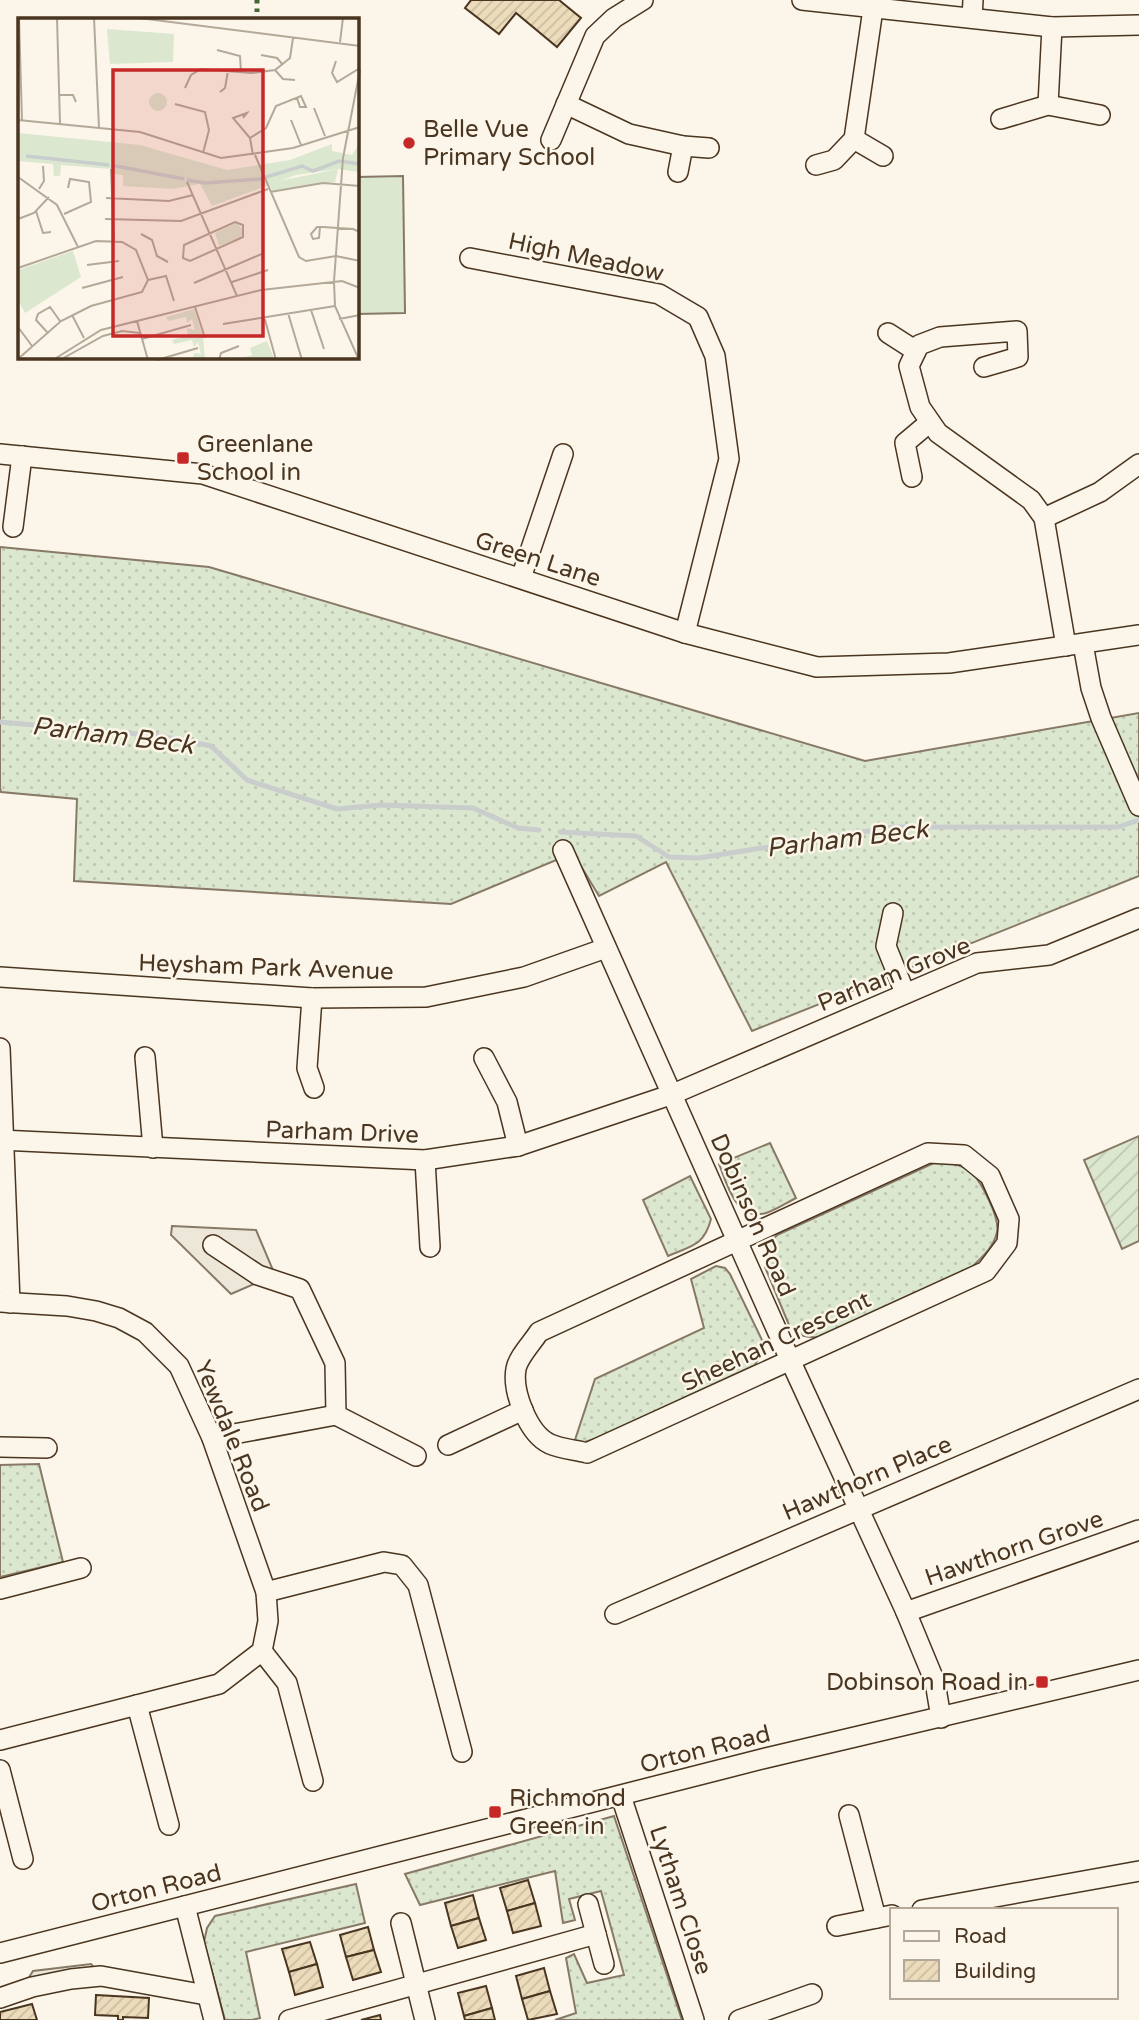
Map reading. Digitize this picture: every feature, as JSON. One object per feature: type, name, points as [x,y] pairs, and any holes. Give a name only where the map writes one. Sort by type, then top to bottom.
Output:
[{"type":"street","points":[[551,140],[594,36],[614,18],[643,0]]},
{"type":"street","points":[[802,0],[873,9],[972,9],[1052,27],[1139,25]]},
{"type":"street","points":[[816,165],[834,160],[854,139],[873,9]]},
{"type":"street","points":[[1048,105],[1052,27]]},
{"type":"street","points":[[566,104],[629,134],[683,146],[709,148]]},
{"type":"street","points":[[1002,119],[1048,105],[1100,115]]},
{"type":"street","points":[[854,139],[883,156]]},
{"type":"street","points":[[678,172],[683,146]]},
{"type":"street","name":"High Meadow","points":[[470,258],[659,294],[698,317],[715,356],[729,459],[685,633]]},
{"type":"street","points":[[984,367],[1018,357],[1017,331],[940,337],[919,345],[909,366],[920,407],[939,433],[1031,500],[1044,518],[1074,645],[1101,718],[1139,806]]},
{"type":"street","points":[[888,332],[916,351]]},
{"type":"street","points":[[912,477],[905,443],[930,422]]},
{"type":"street","name":"Green Lane","points":[[0,454],[203,474],[685,633],[817,667],[949,663],[1139,635]]},
{"type":"street","points":[[521,578],[563,454]]},
{"type":"street","points":[[13,527],[22,456]]},
{"type":"street","points":[[1044,518],[1100,492],[1139,464]]},
{"type":"street","name":"Dobinson Road","points":[[563,850],[791,1362],[906,1612],[935,1682],[941,1718]]},
{"type":"street","points":[[893,913],[886,947],[905,993]]},
{"type":"street","name":"Parham Grove","points":[[673,1094],[977,963],[1049,955],[1139,918]]},
{"type":"street","name":"Heysham Park Avenue","points":[[0,977],[312,998],[426,997],[524,977],[606,948]]},
{"type":"street","points":[[312,998],[307,1068],[314,1088]]},
{"type":"street","points":[[0,1048],[5,1303]]},
{"type":"street","points":[[145,1058],[153,1148]]},
{"type":"street","points":[[484,1058],[507,1102],[518,1146]]},
{"type":"street","name":"Parham Drive","points":[[1,1140],[425,1160],[518,1146],[673,1094]]},
{"type":"street","name":"Sheehan Crescent","points":[[928,1153],[964,1155],[990,1176],[1009,1219],[1007,1243],[986,1271],[791,1362],[587,1453],[548,1443],[534,1429],[515,1390],[516,1366],[539,1332],[928,1153]]},
{"type":"street","points":[[425,1160],[430,1247]]},
{"type":"street","points":[[213,1245],[258,1275],[300,1289],[335,1363],[335,1415]]},
{"type":"street","name":"Yewdale Road","points":[[5,1303],[67,1306],[119,1318],[145,1332],[180,1366],[212,1438],[266,1592],[268,1621],[262,1651]]},
{"type":"street","name":"Hawthorn Place","points":[[615,1614],[1139,1389]]},
{"type":"street","points":[[448,1445],[523,1410]]},
{"type":"street","points":[[212,1438],[335,1415],[416,1455]]},
{"type":"street","points":[[0,1447],[47,1448]]},
{"type":"street","name":"Hawthorn Grove","points":[[906,1612],[1139,1531]]},
{"type":"street","points":[[266,1592],[384,1562],[402,1564],[418,1585],[462,1752]]},
{"type":"street","points":[[0,1590],[81,1568]]},
{"type":"street","points":[[0,1740],[219,1684],[262,1651],[288,1683],[313,1781]]},
{"type":"street","name":"Orton Road","points":[[0,1953],[766,1758],[1139,1670]]},
{"type":"street","points":[[137,1705],[169,1825]]},
{"type":"street","points":[[0,1770],[23,1859]]},
{"type":"street","name":"Lytham Close","points":[[621,1796],[694,2020]]},
{"type":"street","points":[[838,1926],[884,1916],[849,1815]]},
{"type":"street","points":[[933,1908],[1139,1871]]},
{"type":"street","points":[[588,1904],[604,1964]]},
{"type":"street","points":[[185,1906],[214,2020]]},
{"type":"street","points":[[401,1923],[425,2020]]},
{"type":"street","points":[[289,2020],[596,1934]]},
{"type":"street","points":[[0,1998],[32,1987],[101,1976],[206,1995]]},
{"type":"street","points":[[739,2020],[812,1994]]},
{"type":"green space","points":[[403,176],[405,313],[359,314],[359,177]]},
{"type":"green space","points":[[0,547],[209,567],[865,761],[1139,713],[1139,876],[752,1031],[666,862],[599,896],[573,853],[451,904],[74,881],[77,799],[1,792],[0,788]]},
{"type":"green space","points":[[1139,1136],[1139,1241],[1122,1249],[1084,1160]]},
{"type":"green space","points":[[770,1143],[796,1198],[770,1212],[747,1212],[729,1191],[719,1164]]},
{"type":"green space","points":[[936,1162],[964,1167],[972,1173],[985,1192],[997,1226],[993,1242],[987,1251],[972,1267],[821,1337],[807,1337],[796,1332],[789,1325],[765,1267],[767,1247],[777,1235]]},
{"type":"green space","points":[[690,1176],[711,1219],[705,1235],[700,1240],[668,1256],[643,1200]]},
{"type":"green space","points":[[716,1266],[725,1268],[730,1274],[762,1340],[763,1349],[755,1365],[597,1438],[585,1442],[575,1440],[595,1379],[704,1328],[691,1279]]},
{"type":"green space","points":[[39,1464],[63,1562],[0,1577],[0,1465]]},
{"type":"green space","points":[[614,1816],[682,2020],[555,2020],[576,2013],[566,1958],[574,1954],[587,1983],[624,1975],[601,1891],[569,1899],[575,1920],[563,1923],[555,1871],[420,1905],[405,1874]]},
{"type":"green space","points":[[356,1884],[365,1923],[246,1952],[260,2018],[225,2020],[204,1942],[207,1928],[215,1916]]},
{"type":"shaded area","points":[[172,1226],[256,1230],[275,1275],[231,1294],[171,1235]]},
{"type":"shaded area","points":[[91,1964],[96,1970],[28,1979],[33,1971]]},
{"type":"building","points":[[471,0],[559,0],[581,18],[557,47],[516,13],[499,34],[465,8]]},
{"type":"building","points":[[528,1880],[535,1903],[507,1911],[500,1888]]},
{"type":"building","points":[[473,1895],[479,1918],[451,1926],[445,1903]]},
{"type":"building","points":[[535,1903],[541,1926],[513,1933],[507,1911]]},
{"type":"building","points":[[479,1918],[486,1940],[458,1948],[451,1926]]},
{"type":"building","points":[[368,1927],[374,1950],[346,1957],[340,1935]]},
{"type":"building","points":[[310,1942],[317,1964],[289,1972],[282,1949]]},
{"type":"building","points":[[374,1950],[381,1972],[353,1980],[346,1957]]},
{"type":"building","points":[[317,1964],[323,1987],[295,1995],[289,1972]]},
{"type":"building","points":[[544,1968],[550,1991],[522,1999],[516,1976]]},
{"type":"building","points":[[486,1986],[492,2008],[464,2016],[458,1993]]},
{"type":"building","points":[[550,1991],[557,2014],[528,2020],[522,1999]]},
{"type":"building","points":[[96,1995],[149,1998],[148,2018],[123,2017],[123,2020],[118,2020],[118,2016],[95,2015]]},
{"type":"building","points":[[32,2004],[37,2020],[0,2020],[0,2012]]},
{"type":"building","points":[[492,2008],[495,2020],[465,2020],[464,2016]]},
{"type":"building","points":[[380,2015],[381,2020],[361,2020]]},
{"type":"waterway","name":"Parham Beck","points":[[0,722],[160,736],[211,746],[247,780],[337,809],[381,805],[473,808],[518,828],[539,830]]},
{"type":"waterway","name":"Parham Beck","points":[[560,832],[636,836],[669,857],[699,858],[893,827],[1118,827],[1139,820]]},
{"type":"hedge","points":[[257,0],[257,18]]},
{"type":"place","name":"Belle Vue Primary School","points":[[409,143]]},
{"type":"place","name":"Greenlane School in","points":[[183,458]]},
{"type":"place","name":"Dobinson Road in","points":[[1042,1682]]},
{"type":"place","name":"Richmond Green in","points":[[495,1812]]}]
